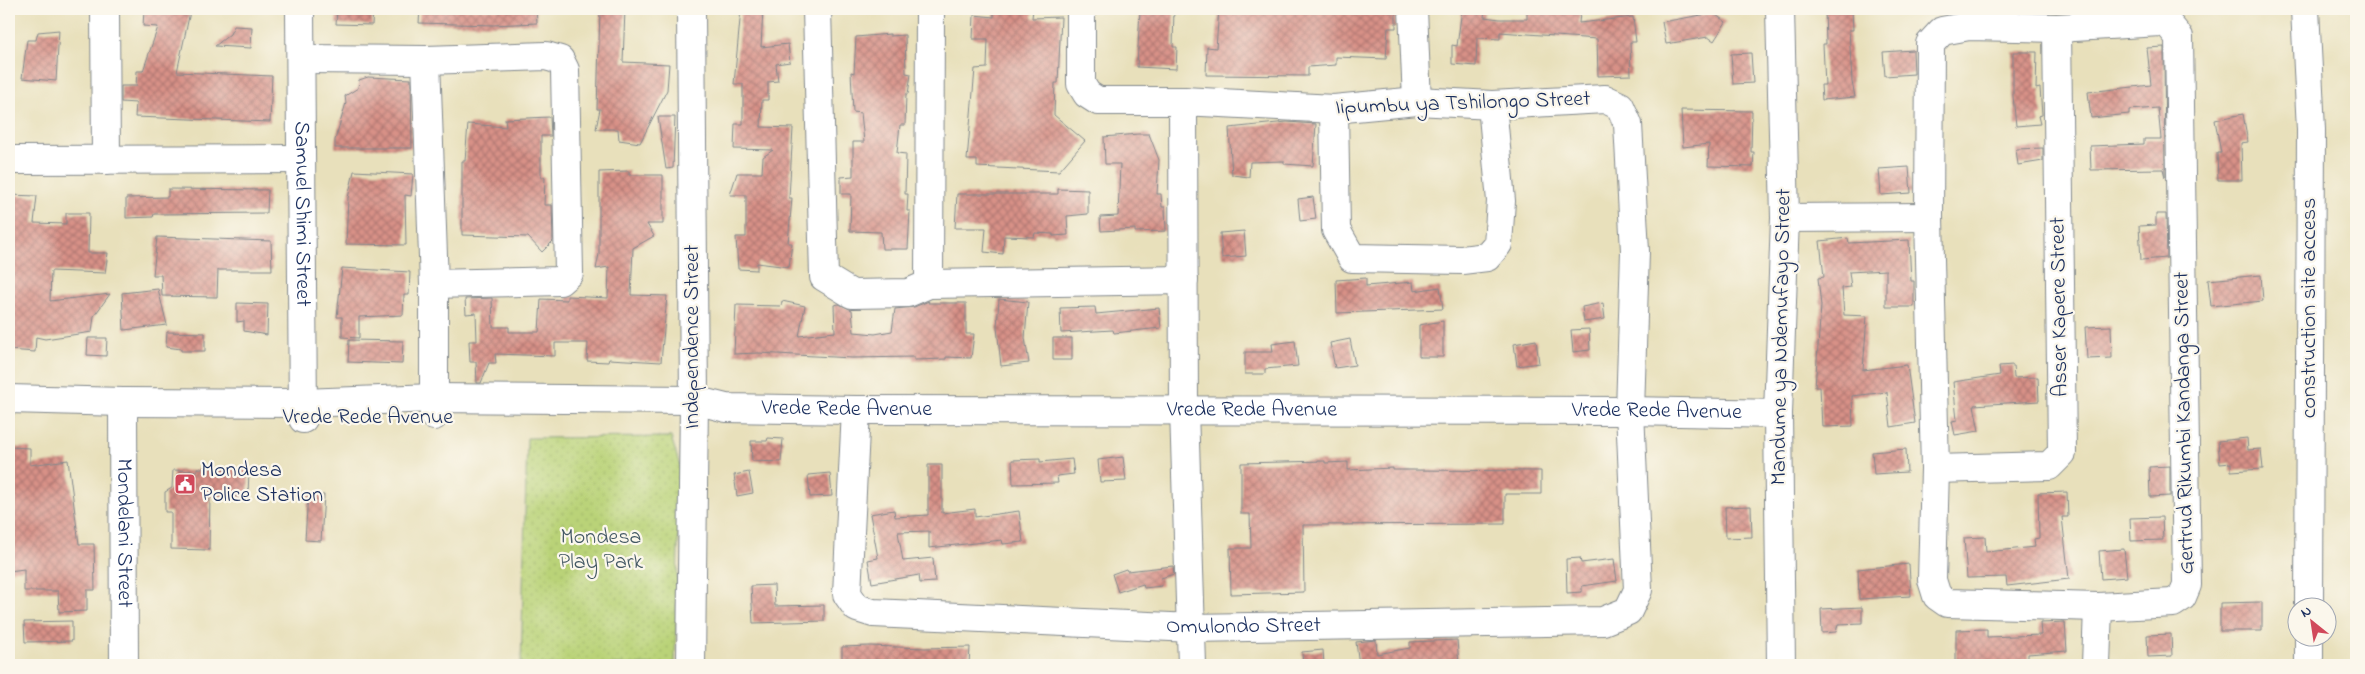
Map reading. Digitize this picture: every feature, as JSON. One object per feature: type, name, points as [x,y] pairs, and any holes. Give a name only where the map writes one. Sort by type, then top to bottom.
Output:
[{"type":"street","points":[[105,9],[106,160]]},
{"type":"street","name":"Samuel Shimi Street","points":[[300,9],[303,411]]},
{"type":"street","name":"Independence Street","points":[[691,9],[694,409],[691,665]]},
{"type":"street","points":[[817,9],[824,277],[852,294],[908,293],[929,284],[1184,280]]},
{"type":"street","points":[[929,284],[930,9]]},
{"type":"street","name":"Iipumbu ya Tshilongo Street","points":[[1081,9],[1081,84],[1087,94],[1098,101],[1183,101],[1334,109],[1417,101],[1492,105],[1605,99],[1620,106],[1628,124],[1635,251],[1630,411]]},
{"type":"street","points":[[1413,9],[1417,101]]},
{"type":"street","name":"Mandume ya Ndemufayo Street","points":[[1780,9],[1785,218],[1778,414],[1781,665]]},
{"type":"street","name":"construction site access","points":[[2305,9],[2311,130],[2309,596]]},
{"type":"street","name":"Gertrud Rikumbi Kandanga Street","points":[[2160,22],[2169,25],[2179,37],[2187,585],[2182,597],[2173,604],[2098,607],[1947,603],[1937,596],[1932,580],[1935,469],[1929,217],[1930,44],[1942,30],[1969,26],[2057,28],[2160,22]]},
{"type":"street","name":"Asser Kapere Street","points":[[1935,469],[2049,466],[2062,453],[2057,28]]},
{"type":"street","points":[[301,59],[426,60],[546,56],[560,60],[565,70],[569,273],[560,281],[434,284]]},
{"type":"street","points":[[426,60],[434,284],[434,408]]},
{"type":"street","points":[[1183,101],[1184,410],[1192,665]]},
{"type":"street","points":[[1334,109],[1336,230],[1352,258],[1462,260],[1487,257],[1498,244],[1501,201],[1492,105]]},
{"type":"street","points":[[9,160],[300,159]]},
{"type":"street","points":[[1785,218],[1929,217]]},
{"type":"street","name":"Vrede Rede Avenue","points":[[9,398],[122,410]]},
{"type":"street","name":"Vrede Rede Avenue","points":[[9,412],[122,410],[303,411],[434,408],[726,408],[856,410],[1630,411],[1778,414]]},
{"type":"street","name":"Mondelani Street","points":[[122,410],[124,665]]},
{"type":"street","name":"Omulondo Street","points":[[856,410],[847,594],[857,608],[873,613],[1192,628],[1603,621],[1628,611],[1638,590],[1630,411]]},
{"type":"street","points":[[2096,665],[2098,607]]},
{"type":"street","points":[[2309,646],[2309,665]]},
{"type":"green space","name":"Mondesa Play Park","points":[[671,437],[680,466],[675,665],[521,665],[527,438]]},
{"type":"building","points":[[337,9],[373,9],[372,25],[336,24]]},
{"type":"building","points":[[420,9],[536,9],[537,23],[493,25],[419,23]]},
{"type":"building","points":[[600,9],[625,9],[623,62],[669,64],[667,90],[640,143],[619,140],[618,129],[596,129],[600,109],[597,109]]},
{"type":"building","points":[[741,9],[763,9],[761,47],[788,44],[790,62],[776,64],[778,81],[768,82],[768,100],[762,100],[761,127],[793,128],[789,198],[792,198],[788,243],[792,243],[789,267],[757,263],[757,270],[738,269],[736,237],[746,237],[746,195],[730,195],[737,173],[762,173],[763,157],[773,150],[734,149],[735,124],[743,124],[743,84],[734,84]]},
{"type":"building","points":[[994,9],[1033,9],[1032,18],[1061,17],[1058,83],[1055,83],[1054,115],[1085,141],[1059,171],[977,167],[977,160],[967,160],[975,69],[987,68],[988,39],[973,39],[974,15],[994,17]]},
{"type":"building","points":[[1140,9],[1174,9],[1173,47],[1177,47],[1176,69],[1137,67]]},
{"type":"building","points":[[1219,9],[1377,9],[1396,13],[1396,28],[1388,28],[1386,59],[1336,57],[1336,65],[1308,67],[1308,76],[1206,75],[1207,47],[1216,48]]},
{"type":"building","points":[[1462,9],[1485,9],[1484,17],[1500,19],[1527,19],[1527,9],[1580,13],[1579,23],[1633,17],[1636,42],[1630,42],[1631,75],[1598,76],[1597,39],[1500,32],[1500,39],[1477,38],[1476,66],[1452,64],[1452,45],[1457,46]]},
{"type":"building","points":[[1825,9],[1852,9],[1853,30],[1849,30],[1852,82],[1855,97],[1822,100],[1821,85],[1825,85],[1823,44],[1826,44]]},
{"type":"building","points":[[144,10],[190,12],[177,72],[272,76],[270,122],[135,117],[136,103],[121,102],[121,86],[136,86],[137,71],[143,71],[158,27],[143,26]]},
{"type":"building","points":[[1713,13],[1726,22],[1714,41],[1708,37],[1666,44],[1662,22]]},
{"type":"building","points":[[234,26],[252,27],[251,48],[215,46],[230,34]]},
{"type":"building","points":[[59,30],[56,81],[22,78],[27,40],[36,40],[38,32]]},
{"type":"building","points":[[890,34],[890,36],[905,35],[906,73],[911,74],[908,94],[906,94],[905,125],[900,125],[897,153],[906,154],[905,194],[908,194],[907,211],[910,211],[908,249],[882,249],[881,232],[850,231],[851,194],[841,194],[841,177],[853,176],[853,142],[864,142],[861,113],[853,112],[851,72],[854,73],[856,37]]},
{"type":"building","points":[[2164,47],[2165,177],[2163,169],[2091,170],[2090,146],[2144,144],[2144,139],[2161,139],[2158,108],[2129,110],[2129,114],[2091,118],[2088,92],[2151,85],[2147,48]]},
{"type":"building","points":[[1913,50],[1914,74],[1885,76],[1883,52]]},
{"type":"building","points":[[2013,52],[2037,52],[2036,89],[2040,88],[2042,115],[2038,116],[2040,124],[2016,126],[2013,96]]},
{"type":"building","points":[[1751,53],[1753,83],[1733,84],[1731,54]]},
{"type":"building","points":[[368,77],[411,79],[412,148],[335,148],[335,140],[346,103],[345,96],[358,88],[359,80]]},
{"type":"building","points":[[1681,110],[1752,111],[1751,152],[1754,152],[1753,167],[1708,166],[1709,144],[1683,147]]},
{"type":"building","points":[[2243,114],[2248,142],[2241,143],[2242,180],[2218,180],[2217,153],[2221,153],[2215,120]]},
{"type":"building","points":[[550,117],[551,136],[541,136],[541,177],[545,177],[544,205],[552,205],[553,241],[542,252],[528,237],[462,235],[462,161],[465,161],[468,124],[506,127],[505,119]]},
{"type":"building","points":[[658,117],[675,117],[673,168],[666,169]]},
{"type":"building","points":[[1287,122],[1316,124],[1313,166],[1284,164],[1284,161],[1250,162],[1249,177],[1232,175],[1229,128]]},
{"type":"building","points":[[1149,134],[1159,160],[1157,194],[1161,194],[1162,207],[1165,207],[1166,231],[1135,232],[1135,229],[1101,231],[1100,217],[1118,216],[1120,164],[1105,164],[1104,137]]},
{"type":"building","points":[[2043,148],[2043,161],[2018,165],[2016,149]]},
{"type":"building","points":[[1909,167],[1911,193],[1881,195],[1879,169]]},
{"type":"building","points":[[354,171],[413,174],[411,196],[405,195],[406,245],[346,244],[348,198]]},
{"type":"building","points":[[629,171],[629,175],[663,175],[663,224],[647,224],[654,236],[633,248],[631,295],[667,296],[661,362],[609,359],[608,362],[587,361],[588,343],[555,343],[555,356],[495,354],[496,363],[489,363],[481,383],[477,383],[476,362],[470,362],[469,341],[477,341],[476,313],[466,314],[465,299],[492,298],[493,327],[509,327],[509,332],[539,332],[541,299],[567,300],[567,296],[608,298],[609,267],[596,269],[599,254],[599,172]]},
{"type":"building","points":[[168,189],[268,190],[267,213],[154,214],[153,217],[126,218],[126,198],[168,197]]},
{"type":"building","points":[[1058,189],[1088,190],[1088,214],[1067,216],[1068,235],[1053,236],[1053,234],[1035,233],[1034,237],[1004,236],[1003,254],[984,252],[986,228],[955,228],[957,194],[1058,194]]},
{"type":"building","points":[[9,195],[37,196],[34,223],[66,224],[66,213],[89,213],[88,253],[108,253],[105,273],[51,271],[50,301],[110,294],[94,316],[92,332],[45,339],[36,337],[35,352],[9,350]]},
{"type":"building","points":[[1313,197],[1316,219],[1300,221],[1298,199]]},
{"type":"building","points":[[2156,214],[2166,214],[2167,258],[2141,260],[2139,226],[2156,225]]},
{"type":"building","points":[[1244,231],[1246,256],[1222,258],[1220,233]]},
{"type":"building","points":[[157,237],[271,241],[272,270],[218,270],[217,297],[162,296],[161,275],[153,275]]},
{"type":"building","points":[[1848,238],[1849,243],[1909,240],[1911,281],[1914,281],[1914,307],[1886,307],[1886,270],[1849,272],[1851,287],[1842,288],[1844,315],[1867,316],[1863,370],[1907,365],[1915,423],[1891,427],[1887,392],[1852,396],[1853,426],[1822,427],[1820,387],[1815,387],[1821,306],[1818,278],[1824,277],[1820,241]]},
{"type":"building","points":[[342,268],[410,272],[409,295],[404,295],[403,315],[359,317],[359,338],[342,337],[342,317],[337,317]]},
{"type":"building","points":[[2261,275],[2263,301],[2211,306],[2208,280]]},
{"type":"building","points":[[1366,278],[1366,286],[1413,282],[1414,291],[1440,287],[1443,309],[1337,313],[1336,280]]},
{"type":"building","points":[[158,289],[167,325],[124,330],[122,293]]},
{"type":"building","points":[[999,299],[1028,302],[1025,338],[1029,363],[1001,366],[997,327]]},
{"type":"building","points":[[782,301],[805,306],[799,336],[835,332],[834,305],[839,304],[852,310],[854,332],[875,334],[892,331],[895,309],[914,307],[929,301],[928,303],[966,303],[966,334],[974,334],[971,358],[946,357],[946,359],[914,360],[914,357],[852,358],[758,353],[734,354],[736,305],[781,306]]},
{"type":"building","points":[[237,303],[268,304],[267,335],[244,331],[244,321],[237,322]]},
{"type":"building","points":[[1603,303],[1605,319],[1584,322],[1582,307]]},
{"type":"building","points":[[1095,307],[1096,314],[1159,308],[1161,328],[1114,333],[1113,330],[1061,333],[1060,308]]},
{"type":"building","points":[[1443,321],[1443,357],[1419,357],[1419,325]]},
{"type":"building","points":[[2111,326],[2112,358],[2087,359],[2085,327]]},
{"type":"building","points":[[1589,329],[1590,350],[1573,352],[1571,330]]},
{"type":"building","points":[[167,332],[205,333],[205,351],[181,351],[181,349],[166,347]]},
{"type":"building","points":[[88,338],[107,338],[106,356],[87,355]]},
{"type":"building","points":[[1053,338],[1072,338],[1072,360],[1053,360]]},
{"type":"building","points":[[1350,339],[1355,365],[1335,368],[1330,343]]},
{"type":"building","points":[[349,340],[403,341],[402,364],[348,362]]},
{"type":"building","points":[[1536,340],[1539,363],[1517,366],[1514,344]]},
{"type":"building","points":[[1295,341],[1298,366],[1265,369],[1265,374],[1245,374],[1245,352],[1273,352],[1272,344]]},
{"type":"building","points":[[2013,365],[2014,378],[2038,377],[2039,401],[1974,405],[1979,431],[1955,435],[1952,421],[1957,420],[1953,382],[2000,375],[1999,366]]},
{"type":"building","points":[[768,438],[783,439],[781,462],[752,461],[751,441],[767,441]]},
{"type":"building","points":[[2247,438],[2248,450],[2261,449],[2263,469],[2231,471],[2231,463],[2220,464],[2218,441]]},
{"type":"building","points":[[9,447],[30,448],[30,465],[68,460],[79,544],[94,544],[95,590],[87,590],[87,611],[59,612],[58,591],[24,591],[24,569],[9,571]]},
{"type":"building","points":[[1906,449],[1907,472],[1874,474],[1872,452]]},
{"type":"building","points":[[1123,457],[1126,481],[1100,482],[1098,460]]},
{"type":"building","points":[[1040,459],[1040,462],[1072,459],[1074,474],[1057,476],[1058,483],[1013,484],[1012,460]]},
{"type":"building","points":[[1325,461],[1325,463],[1348,462],[1348,470],[1393,468],[1393,470],[1541,471],[1541,494],[1505,494],[1505,524],[1303,525],[1304,592],[1231,594],[1230,548],[1251,548],[1250,514],[1241,514],[1241,463]]},
{"type":"building","points":[[928,465],[942,465],[942,513],[975,509],[975,517],[1019,511],[1023,542],[1003,544],[1002,540],[929,548],[929,531],[898,532],[903,561],[933,558],[935,582],[920,583],[919,575],[872,583],[868,560],[878,558],[870,514],[894,510],[895,517],[928,515]]},
{"type":"building","points":[[2170,466],[2170,496],[2150,497],[2149,467]]},
{"type":"building","points":[[197,468],[249,469],[248,497],[210,496],[209,550],[171,549],[171,512],[165,512],[165,492],[172,488],[173,470],[197,471]]},
{"type":"building","points":[[749,472],[753,493],[737,496],[734,475]]},
{"type":"building","points":[[830,473],[832,496],[810,497],[808,475]]},
{"type":"building","points":[[2067,492],[2068,517],[2062,517],[2069,579],[2007,586],[2006,577],[1967,578],[1964,538],[1985,537],[1986,552],[2035,547],[2034,539],[2039,538],[2038,493]]},
{"type":"building","points":[[308,494],[324,495],[321,541],[305,540]]},
{"type":"building","points":[[1751,506],[1752,537],[1726,538],[1725,507]]},
{"type":"building","points":[[2162,517],[2163,540],[2131,541],[2130,518]]},
{"type":"building","points":[[2124,549],[2127,577],[2101,579],[2099,551]]},
{"type":"building","points":[[1580,558],[1581,563],[1614,559],[1617,581],[1582,586],[1582,592],[1567,593],[1566,559]]},
{"type":"building","points":[[1909,564],[1911,596],[1859,599],[1858,569]]},
{"type":"building","points":[[1173,566],[1174,574],[1161,578],[1162,586],[1144,588],[1143,584],[1118,592],[1112,574],[1126,569],[1127,571]]},
{"type":"building","points":[[774,585],[775,606],[824,605],[824,621],[753,623],[751,586]]},
{"type":"building","points":[[2262,602],[2262,631],[2220,631],[2220,603]]},
{"type":"building","points":[[1862,607],[1862,623],[1838,624],[1836,632],[1822,633],[1821,609]]},
{"type":"building","points":[[72,621],[72,641],[25,642],[24,622]]},
{"type":"building","points":[[2065,622],[2067,651],[2028,654],[2028,662],[2003,663],[2003,665],[1956,665],[1956,630],[1987,629],[1987,637],[2041,635],[2040,623]]},
{"type":"building","points":[[2171,634],[2172,656],[2148,657],[2147,635]]},
{"type":"building","points":[[1376,640],[1377,654],[1410,648],[1410,642],[1457,640],[1459,665],[1359,665],[1356,642]]},
{"type":"building","points":[[842,647],[970,647],[969,665],[842,665]]},
{"type":"building","points":[[1323,650],[1324,665],[1303,665],[1302,652]]},
{"type":"place","name":"Mondesa Police Station","points":[[185,484]]}]
